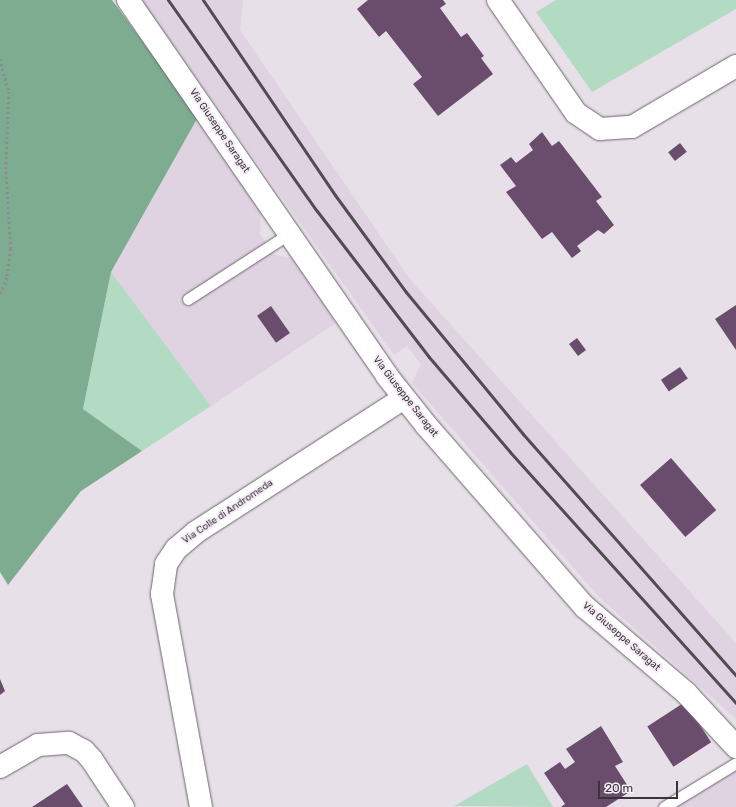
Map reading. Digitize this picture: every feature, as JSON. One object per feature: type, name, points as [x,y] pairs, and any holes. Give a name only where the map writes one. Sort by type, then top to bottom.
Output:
[{"type":"street","name":"Via Giuseppe Saragat","points":[[128,0],[404,398],[585,607],[686,693],[736,747]]},
{"type":"street","points":[[498,0],[576,113],[600,129],[632,127],[736,66]]},
{"type":"street","name":"Via Colle di Andromeda","points":[[201,807],[162,594],[166,564],[176,548],[196,532],[404,398]]},
{"type":"street","points":[[0,767],[38,744],[69,743],[84,751],[92,760],[124,807]]},
{"type":"lane","points":[[188,299],[289,234]]},
{"type":"lane","points":[[664,807],[736,763]]},
{"type":"path","points":[[0,59],[9,92],[6,167],[12,249],[7,278],[0,296]]},
{"type":"shaded area","points":[[141,0],[243,0],[240,30],[409,278],[736,643],[736,719],[599,597],[412,383],[421,364],[407,346],[394,355]]},
{"type":"shaded area","points":[[198,117],[261,211],[260,234],[268,246],[275,255],[294,258],[336,323],[211,406],[111,272]]},
{"type":"shaded area","points":[[736,769],[736,807],[677,807]]},
{"type":"green space","points":[[0,0],[112,0],[198,117],[111,272],[83,409],[142,451],[81,491],[8,585],[0,572]]},
{"type":"green space","points":[[556,0],[736,0],[736,9],[592,92],[536,12]]},
{"type":"green space","points":[[111,272],[211,406],[142,451],[83,409]]},
{"type":"green space","points":[[527,764],[553,807],[454,806]]},
{"type":"building","points":[[368,0],[443,0],[446,4],[440,8],[461,37],[467,33],[484,56],[481,58],[493,74],[438,116],[413,84],[422,77],[386,31],[379,37],[357,9]]},
{"type":"building","points":[[542,132],[552,146],[559,141],[602,197],[596,201],[614,225],[604,234],[598,230],[577,246],[581,251],[572,258],[552,232],[542,239],[506,192],[516,186],[500,165],[511,157],[516,163],[533,150],[529,144]]},
{"type":"building","points":[[680,143],[687,152],[675,161],[668,152]]},
{"type":"building","points":[[736,305],[736,350],[715,319]]},
{"type":"building","points":[[271,306],[290,333],[276,343],[257,316]]},
{"type":"building","points":[[577,338],[586,350],[578,356],[569,344]]},
{"type":"building","points":[[680,367],[688,379],[669,391],[661,380]]},
{"type":"building","points":[[671,458],[716,510],[685,537],[640,485]]},
{"type":"building","points":[[0,679],[5,691],[0,695]]},
{"type":"building","points":[[685,702],[711,742],[673,767],[647,727]]},
{"type":"building","points":[[601,726],[623,762],[615,766],[631,791],[606,807],[561,807],[565,804],[544,773],[560,762],[565,769],[575,762],[566,749]]},
{"type":"building","points":[[67,784],[83,807],[32,807]]},
{"type":"railway","points":[[168,0],[317,211],[429,357],[510,452],[736,703]]},
{"type":"railway","points":[[203,0],[335,195],[406,292],[523,434],[736,676]]}]
